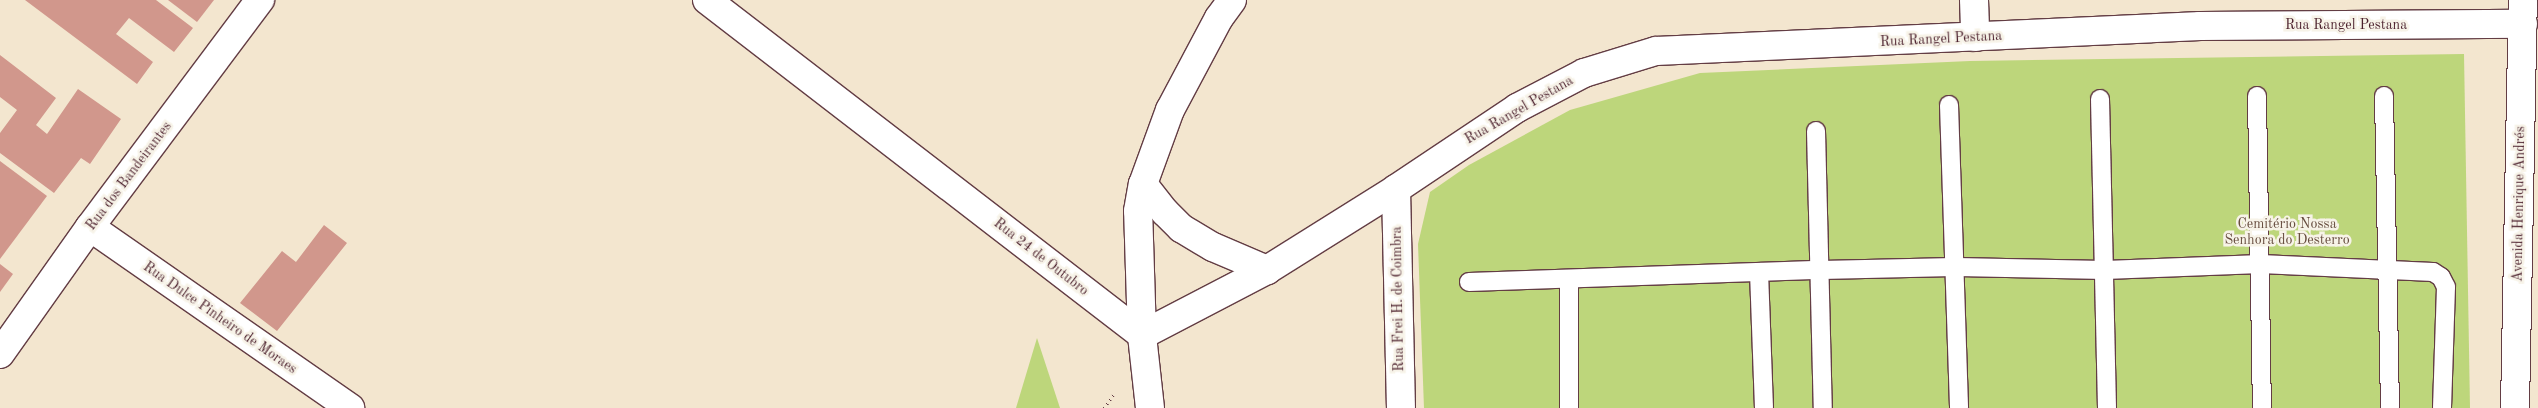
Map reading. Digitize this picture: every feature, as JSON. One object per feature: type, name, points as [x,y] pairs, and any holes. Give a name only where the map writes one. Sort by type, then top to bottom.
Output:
[{"type":"street","name":"Rua dos Bandeirantes","points":[[0,354],[90,227],[260,0]]},
{"type":"street","name":"Rua 24 de Outubro","points":[[708,0],[1142,336]]},
{"type":"street","points":[[1150,408],[1142,336],[1138,211],[1143,184],[1170,110],[1219,18],[1232,0]]},
{"type":"street","points":[[1974,0],[1975,37]]},
{"type":"street","name":"Rua Rangel Pestana","points":[[1396,189],[1465,141],[1534,99],[1584,73],[1656,51],[2523,12]]},
{"type":"street","name":"Avenida Henrique Andrés","points":[[2516,397],[2523,12]]},
{"type":"street","points":[[1143,184],[1180,228],[1213,246],[1267,270]]},
{"type":"street","points":[[1142,336],[1267,270],[1396,189]]},
{"type":"street","name":"Rua Frei H. de Coimbra","points":[[1396,189],[1401,408]]},
{"type":"street","name":"Rua Dulce Pinheiro de Moraes","points":[[90,227],[350,408]]},
{"type":"street","points":[[2516,397],[2533,408]]},
{"type":"lane","points":[[2257,96],[2262,408]]},
{"type":"lane","points":[[2384,96],[2390,408]]},
{"type":"lane","points":[[2100,99],[2107,408]]},
{"type":"lane","points":[[1949,104],[1959,408]]},
{"type":"lane","points":[[1816,131],[1823,408]]},
{"type":"lane","points":[[1469,282],[1954,267],[2105,270],[2261,264],[2433,272],[2442,277],[2446,287],[2442,408]]},
{"type":"lane","points":[[1759,272],[1764,408]]},
{"type":"lane","points":[[1569,279],[1569,408]]},
{"type":"green space","name":"Cemitério Nossa Senhora do Desterro","points":[[2464,54],[2470,408],[1424,408],[1418,244],[1430,192],[1469,165],[1570,110],[1700,73],[1970,61]]},
{"type":"green space","points":[[1037,338],[1060,408],[1016,408]]},
{"type":"building","points":[[25,0],[156,0],[193,28],[174,52],[129,18],[116,34],[153,62],[137,84]]},
{"type":"building","points":[[168,0],[214,0],[197,22]]},
{"type":"building","points":[[0,55],[56,98],[36,125],[47,134],[78,89],[121,119],[90,164],[81,158],[54,193],[0,153],[0,133],[17,110],[0,97]]},
{"type":"building","points":[[0,161],[47,196],[0,259]]},
{"type":"building","points":[[324,225],[347,243],[277,331],[240,303],[282,251],[296,262]]},
{"type":"building","points":[[0,264],[13,274],[0,292]]}]
